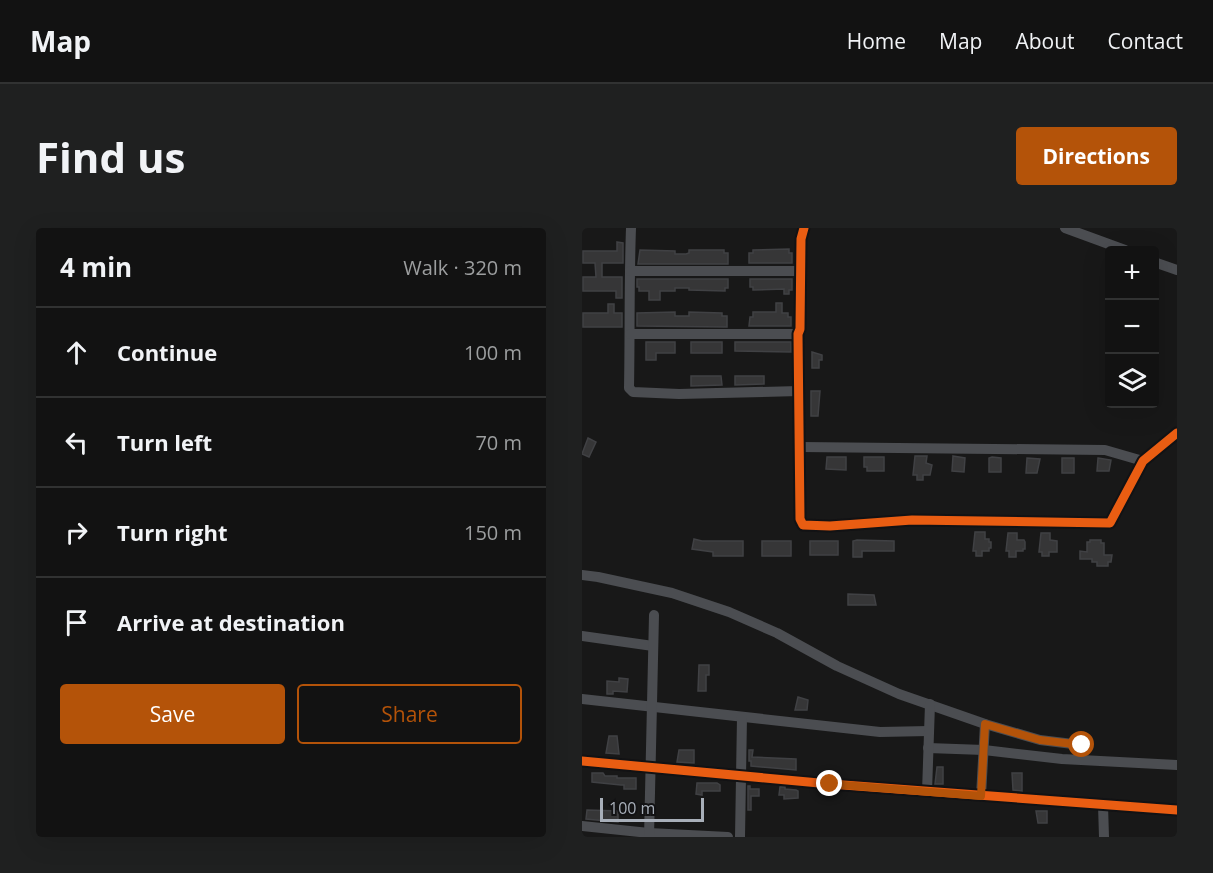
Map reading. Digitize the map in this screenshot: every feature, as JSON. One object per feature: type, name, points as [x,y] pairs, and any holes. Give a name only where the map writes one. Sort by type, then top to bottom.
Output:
[{"type":"street","points":[[632,228],[629,388],[633,392],[679,394],[799,391]]},
{"type":"street","points":[[804,228],[798,334],[800,519],[802,525],[830,526],[912,520],[1110,523],[1143,461],[1177,433]]},
{"type":"street","points":[[1065,228],[1114,246]]},
{"type":"street","points":[[1159,263],[1177,270]]},
{"type":"street","points":[[630,271],[800,271]]},
{"type":"street","points":[[630,334],[798,334]]},
{"type":"street","points":[[801,447],[1105,450],[1143,461]]},
{"type":"street","points":[[582,575],[672,593],[729,612],[777,633],[837,666],[899,694],[985,724],[1040,740],[1082,745]]},
{"type":"street","points":[[649,835],[654,615]]},
{"type":"street","points":[[582,636],[653,646]]},
{"type":"street","points":[[582,699],[880,732],[929,730]]},
{"type":"street","points":[[927,792],[930,704]]},
{"type":"street","points":[[740,837],[742,717]]},
{"type":"street","points":[[981,796],[985,724]]},
{"type":"street","points":[[928,748],[984,750],[1062,759],[1177,765]]},
{"type":"street","points":[[582,761],[927,792],[1177,810]]},
{"type":"street","points":[[1103,805],[1104,837]]},
{"type":"street","points":[[582,826],[649,835],[728,837]]},
{"type":"building","points":[[617,242],[623,243],[623,263],[602,263],[602,277],[622,277],[622,298],[616,298],[616,291],[583,291],[583,277],[596,277],[595,263],[583,263],[583,251],[617,251]]},
{"type":"building","points":[[789,249],[789,253],[792,253],[792,263],[749,263],[749,253],[753,253],[753,250]]},
{"type":"building","points":[[640,250],[675,251],[675,254],[686,254],[689,250],[724,250],[724,253],[728,253],[728,264],[638,264]]},
{"type":"building","points":[[637,279],[728,279],[728,288],[725,288],[725,291],[675,288],[675,291],[660,291],[660,300],[649,300],[649,291],[639,291]]},
{"type":"building","points":[[750,279],[792,279],[792,290],[789,290],[789,294],[784,294],[784,289],[753,290],[753,287],[750,287]]},
{"type":"building","points":[[776,303],[782,303],[782,313],[788,313],[788,317],[791,317],[791,326],[749,326],[753,312],[776,312]]},
{"type":"building","points":[[608,304],[614,304],[614,313],[622,313],[622,327],[583,327],[583,313],[608,313]]},
{"type":"building","points":[[675,312],[675,316],[689,316],[689,312],[722,313],[722,316],[727,316],[727,327],[637,326],[637,313]]},
{"type":"building","points":[[646,342],[675,342],[675,353],[656,353],[656,360],[646,360]]},
{"type":"building","points":[[691,342],[722,342],[722,353],[691,353]]},
{"type":"building","points":[[735,342],[791,342],[791,352],[735,351]]},
{"type":"building","points":[[812,352],[822,355],[819,368],[812,368]]},
{"type":"building","points":[[691,376],[721,376],[722,385],[691,386]]},
{"type":"building","points":[[735,376],[764,376],[764,384],[735,385]]},
{"type":"building","points":[[811,391],[820,391],[818,416],[811,416]]},
{"type":"building","points":[[588,438],[596,442],[589,457],[582,454]]},
{"type":"building","points":[[915,456],[927,456],[926,463],[932,465],[930,475],[923,475],[923,480],[917,480],[917,475],[913,475]]},
{"type":"building","points":[[953,456],[965,458],[964,472],[952,471]]},
{"type":"building","points":[[827,457],[846,457],[846,470],[826,469]]},
{"type":"building","points":[[864,457],[884,457],[884,471],[867,471],[867,467],[864,467]]},
{"type":"building","points":[[989,458],[1001,458],[1001,472],[989,472]]},
{"type":"building","points":[[1027,458],[1040,459],[1037,473],[1026,473]]},
{"type":"building","points":[[1062,458],[1074,458],[1074,473],[1062,473]]},
{"type":"building","points":[[1098,458],[1111,460],[1109,471],[1097,471]]},
{"type":"building","points":[[975,532],[985,532],[985,539],[991,542],[991,548],[989,551],[982,551],[982,556],[976,556],[976,551],[973,551]]},
{"type":"building","points":[[1008,533],[1017,533],[1017,540],[1025,542],[1025,549],[1016,551],[1016,557],[1009,557],[1009,551],[1006,551]]},
{"type":"building","points":[[1041,533],[1050,533],[1050,540],[1057,541],[1057,552],[1049,552],[1049,556],[1042,556],[1042,552],[1039,552]]},
{"type":"building","points":[[694,539],[743,541],[743,556],[713,556],[713,552],[692,549]]},
{"type":"building","points":[[1101,540],[1101,543],[1104,543],[1104,555],[1112,555],[1108,566],[1097,566],[1097,562],[1092,562],[1092,559],[1080,559],[1080,551],[1087,552],[1087,542]]},
{"type":"building","points":[[762,541],[791,541],[791,556],[762,556]]},
{"type":"building","points":[[810,541],[838,541],[838,555],[810,555]]},
{"type":"building","points":[[853,541],[894,541],[894,551],[862,551],[862,557],[853,557]]},
{"type":"building","points":[[848,594],[874,595],[876,605],[848,605]]},
{"type":"building","points":[[699,665],[709,665],[709,675],[706,675],[706,691],[698,691]]},
{"type":"building","points":[[619,678],[628,679],[627,692],[613,691],[613,694],[607,694],[607,681],[619,682]]},
{"type":"building","points":[[798,697],[808,700],[807,710],[795,710]]},
{"type":"building","points":[[609,736],[617,736],[619,754],[606,753]]},
{"type":"building","points":[[679,750],[694,750],[694,763],[677,762]]},
{"type":"building","points":[[749,750],[753,750],[752,757],[796,759],[796,770],[751,766]]},
{"type":"building","points":[[937,767],[943,767],[943,784],[935,784]]},
{"type":"building","points":[[592,773],[603,773],[605,776],[617,776],[617,778],[636,778],[636,789],[624,789],[624,785],[592,782]]},
{"type":"building","points":[[1012,773],[1022,773],[1022,791],[1013,790]]},
{"type":"building","points":[[697,783],[717,783],[720,785],[720,791],[702,791],[702,795],[696,794]]},
{"type":"building","points":[[748,786],[750,789],[759,789],[759,796],[751,796],[751,810],[748,810]]},
{"type":"building","points":[[780,787],[798,791],[798,798],[784,799],[784,795],[779,795]]},
{"type":"building","points":[[587,810],[618,811],[618,822],[586,819]]},
{"type":"building","points":[[1036,811],[1047,811],[1047,823],[1038,823]]},
{"type":"cycle path","points":[[804,228],[801,239],[800,329],[798,334],[800,519],[803,525],[830,526],[912,520],[1110,523],[1143,461],[1177,433]]},
{"type":"cycle path","points":[[582,761],[830,784],[1177,810]]},
{"type":"route","points":[[830,784],[981,796],[985,724],[1040,740],[1082,745]]}]
